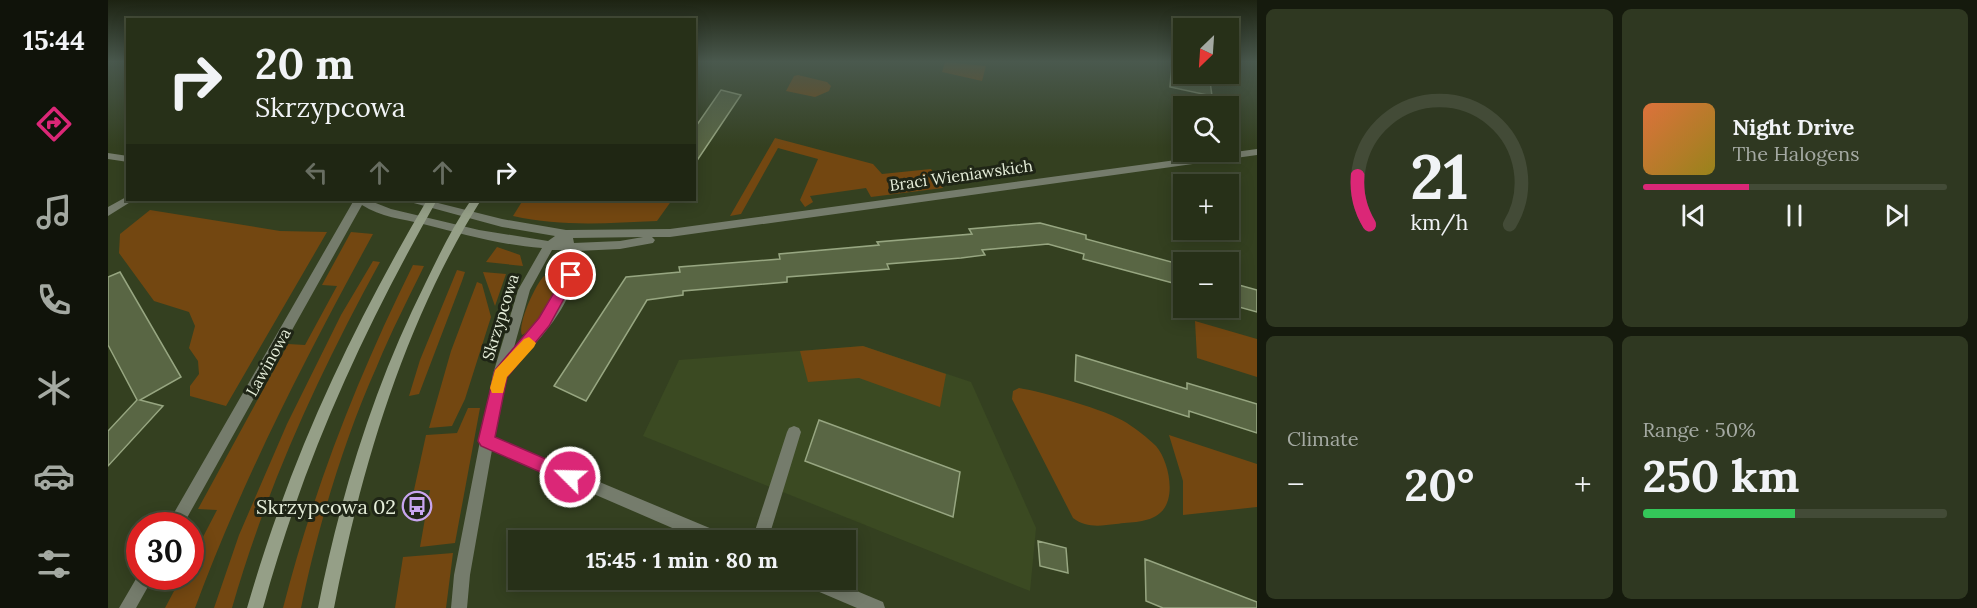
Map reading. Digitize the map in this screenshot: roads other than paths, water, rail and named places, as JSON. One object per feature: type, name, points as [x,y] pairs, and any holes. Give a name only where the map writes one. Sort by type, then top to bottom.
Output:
[{"type":"street","name":"Braci Wieniawskich","points":[[431,202],[509,225],[566,234],[670,233],[1257,152]]},
{"type":"street","points":[[108,156],[126,159]]},
{"type":"street","points":[[108,212],[126,200]]},
{"type":"street","name":"Lawinowa","points":[[182,512],[360,201]]},
{"type":"street","name":"Braci Wieniawskich","points":[[362,201],[368,205],[459,230],[548,247],[613,246],[670,233]]},
{"type":"street","points":[[326,608],[354,489],[376,418],[410,330],[459,230],[476,201]]},
{"type":"street","points":[[255,608],[279,528],[340,373],[362,326],[431,202]]},
{"type":"street","points":[[566,234],[573,248]]},
{"type":"street","name":"Skrzypcowa","points":[[459,608],[462,575],[486,441],[500,374],[524,290],[548,247],[566,234]]},
{"type":"street","name":"Skrzypcowa","points":[[500,374],[534,337],[555,307],[571,275],[573,248]]},
{"type":"street","points":[[763,530],[794,432]]},
{"type":"street","points":[[486,441],[695,530]]},
{"type":"street","points":[[127,608],[138,590]]},
{"type":"street","points":[[834,590],[876,608]]},
{"type":"place","name":"Skrzypcowa 02","points":[[417,506]]}]
